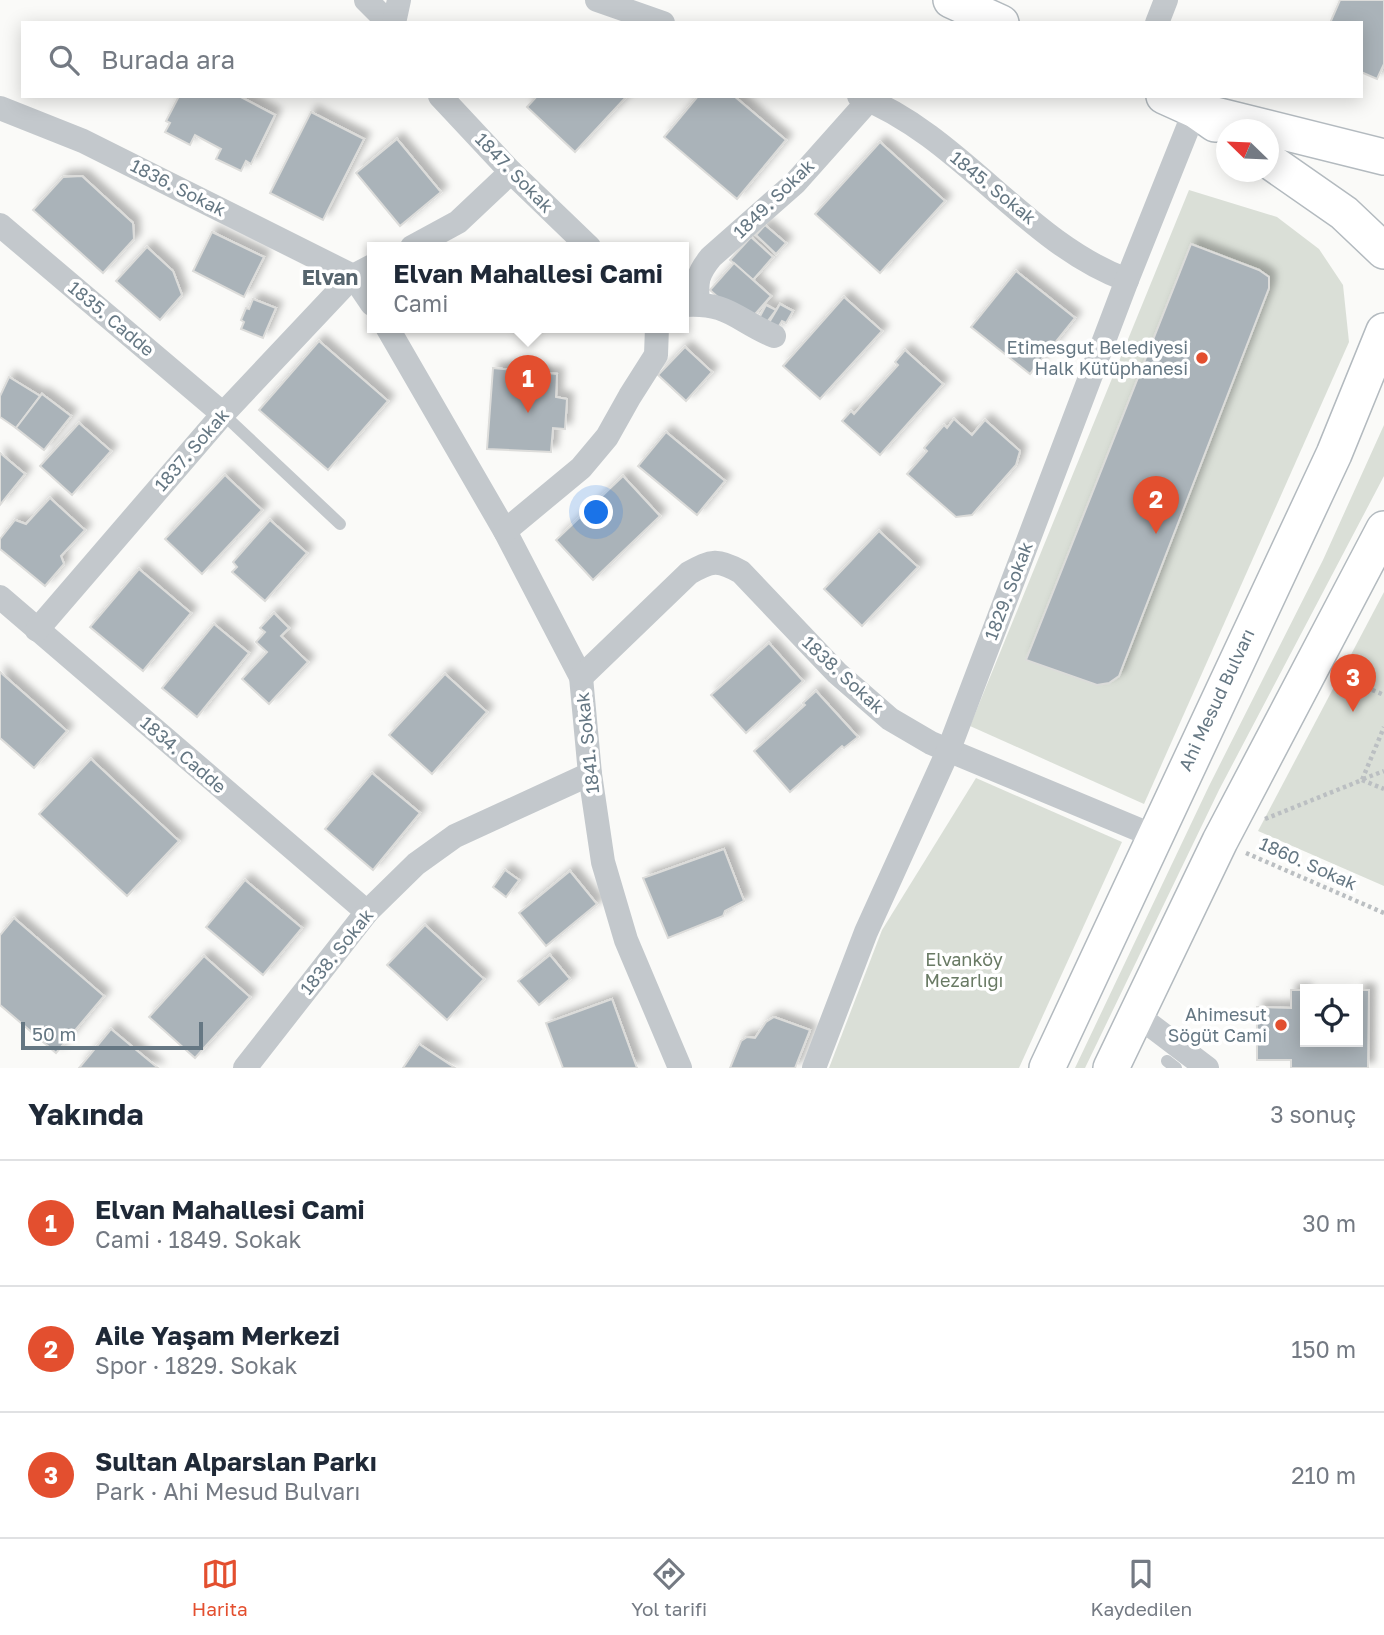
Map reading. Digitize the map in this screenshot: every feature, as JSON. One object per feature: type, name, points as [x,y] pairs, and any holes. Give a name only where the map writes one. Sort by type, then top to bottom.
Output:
[{"type":"main road","points":[[951,0],[997,21]]},
{"type":"main road","points":[[1179,103],[1216,125]]},
{"type":"main road","points":[[1179,103],[1384,157]]},
{"type":"main road","points":[[1279,167],[1344,213],[1384,251]]},
{"type":"main road","name":"Ahi Mesud Bulvarı","points":[[1047,1068],[1153,835],[1334,454],[1384,331]]},
{"type":"main road","points":[[1111,1068],[1220,841],[1384,529]]},
{"type":"street","points":[[366,0],[390,21]]},
{"type":"street","points":[[393,21],[398,0]]},
{"type":"street","points":[[597,0],[657,21]]},
{"type":"street","points":[[1158,21],[1166,0]]},
{"type":"street","name":"1847. Sokak","points":[[442,98],[511,172],[584,242]]},
{"type":"street","name":"1845. Sokak","points":[[864,98],[926,133],[1066,248],[1100,270],[1127,280]]},
{"type":"street","name":"1849. Sokak","points":[[774,336],[721,307],[691,304],[696,284],[711,257],[795,183],[864,98]]},
{"type":"street","name":"1829. Sokak","points":[[814,1068],[866,932],[949,748],[1127,280],[1179,103]]},
{"type":"street","name":"1836. Sokak","points":[[0,108],[83,141],[363,271]]},
{"type":"street","points":[[421,242],[458,222],[511,172]]},
{"type":"street","name":"1835. Cadde","points":[[0,225],[223,414]]},
{"type":"street","name":"1837. Sokak","points":[[37,629],[223,414],[363,271]]},
{"type":"street","name":"1841. Sokak","points":[[390,333],[505,531],[581,677],[590,774],[603,862],[622,927],[680,1068]]},
{"type":"street","points":[[505,531],[581,468],[607,437],[656,355],[657,333]]},
{"type":"street","name":"1838. Sokak","points":[[581,677],[689,573],[707,562],[724,563],[741,572],[837,673],[890,719],[931,743],[949,748],[1153,835]]},
{"type":"street","name":"1834. Cadde","points":[[0,597],[368,912]]},
{"type":"street","name":"1838. Sokak","points":[[245,1068],[368,912],[416,864],[455,836],[590,774]]},
{"type":"street","points":[[1137,1015],[1207,1068]]},
{"type":"lane","points":[[223,414],[340,524]]},
{"type":"path","points":[[1312,663],[1384,695]]},
{"type":"path","points":[[1362,780],[1384,727]]},
{"type":"path","points":[[1264,820],[1384,771]]},
{"type":"path","points":[[1362,780],[1384,789]]},
{"type":"path","name":"1860. Sokak","points":[[1220,841],[1384,913]]},
{"type":"green space","points":[[1189,190],[1277,217],[1319,249],[1343,285],[1349,342],[1144,804],[970,726]]},
{"type":"green space","points":[[1384,425],[1384,476],[1219,790],[1085,1068],[1075,1068],[1209,786],[1323,560]]},
{"type":"green space","points":[[1384,592],[1384,886],[1258,831]]},
{"type":"green space","name":"Elvanköy Mezarlığı","points":[[976,778],[1122,842],[1019,1068],[829,1068],[882,930]]},
{"type":"building","points":[[1340,0],[1384,0],[1384,64],[1377,79],[1363,73],[1363,21],[1331,21]]},
{"type":"building","points":[[178,98],[243,98],[275,115],[251,164],[246,161],[241,171],[216,159],[221,149],[195,135],[190,145],[165,132],[170,123],[166,121]]},
{"type":"building","points":[[535,98],[625,98],[575,152],[527,107]]},
{"type":"building","points":[[696,98],[736,98],[786,140],[737,199],[664,137]]},
{"type":"building","points":[[311,112],[364,139],[323,220],[270,193]]},
{"type":"building","points":[[397,139],[441,192],[400,226],[356,173]]},
{"type":"building","points":[[880,142],[945,201],[880,273],[815,214]]},
{"type":"building","points":[[82,176],[133,223],[134,239],[103,273],[33,210],[63,177]]},
{"type":"building","points":[[765,225],[786,243],[776,254],[756,235]]},
{"type":"building","points":[[212,232],[264,257],[244,297],[193,271]]},
{"type":"building","points":[[751,237],[773,257],[753,280],[730,260]]},
{"type":"building","points":[[1191,244],[1259,270],[1269,277],[1269,288],[1119,676],[1109,683],[1097,685],[1026,660]]},
{"type":"building","points":[[147,247],[173,271],[182,295],[160,320],[116,281]]},
{"type":"building","points":[[734,263],[771,296],[750,320],[733,311],[710,290]]},
{"type":"building","points":[[1016,271],[1075,318],[1030,374],[971,327]]},
{"type":"building","points":[[844,297],[882,331],[820,399],[783,366]]},
{"type":"building","points":[[253,299],[276,308],[263,338],[241,329],[244,322],[241,320]]},
{"type":"building","points":[[780,304],[793,311],[786,323],[782,321],[776,331],[767,326]]},
{"type":"building","points":[[766,305],[776,310],[764,326],[757,322]]},
{"type":"building","points":[[319,341],[388,401],[328,470],[259,410]]},
{"type":"building","points":[[685,347],[712,372],[686,401],[658,375]]},
{"type":"building","points":[[905,350],[943,384],[880,455],[842,421],[851,411],[854,414],[898,365],[895,362]]},
{"type":"building","points":[[493,368],[557,374],[556,397],[567,399],[565,429],[553,428],[551,452],[487,449]]},
{"type":"building","points":[[9,377],[40,396],[16,428],[0,417],[0,396]]},
{"type":"building","points":[[42,394],[71,416],[44,450],[16,428]]},
{"type":"building","points":[[954,419],[972,435],[985,420],[1020,451],[1016,465],[972,515],[956,517],[907,474],[927,451],[924,448],[944,425],[947,428]]},
{"type":"building","points":[[79,423],[111,451],[72,495],[40,466]]},
{"type":"building","points":[[666,432],[725,481],[697,515],[638,466]]},
{"type":"building","points":[[0,453],[25,474],[0,505]]},
{"type":"building","points":[[225,475],[262,510],[202,574],[165,539]]},
{"type":"building","points":[[623,476],[660,516],[593,580],[556,540]]},
{"type":"building","points":[[50,498],[85,530],[61,556],[64,564],[45,586],[0,549],[0,539],[15,520],[26,524]]},
{"type":"building","points":[[270,520],[307,553],[265,601],[232,572],[237,567],[233,562]]},
{"type":"building","points":[[879,531],[918,567],[862,626],[824,589]]},
{"type":"building","points":[[139,569],[191,613],[143,671],[90,627]]},
{"type":"building","points":[[274,613],[289,628],[281,636],[308,662],[269,704],[242,679],[267,652],[256,642],[265,632],[260,628]]},
{"type":"building","points":[[214,624],[249,653],[197,717],[162,688]]},
{"type":"building","points":[[769,643],[803,681],[746,733],[711,695]]},
{"type":"building","points":[[0,672],[67,731],[34,768],[0,738]]},
{"type":"building","points":[[445,674],[487,712],[432,774],[389,735]]},
{"type":"building","points":[[816,691],[858,737],[844,748],[842,746],[790,792],[754,751],[805,705],[803,703]]},
{"type":"building","points":[[91,759],[179,841],[127,896],[39,814]]},
{"type":"building","points":[[372,773],[420,813],[373,870],[325,829]]},
{"type":"building","points":[[724,849],[744,901],[725,911],[723,916],[668,938],[643,878]]},
{"type":"building","points":[[505,870],[519,880],[506,897],[493,887]]},
{"type":"building","points":[[570,871],[597,904],[546,946],[519,913]]},
{"type":"building","points":[[245,880],[302,928],[263,975],[206,927]]},
{"type":"building","points":[[14,918],[104,996],[56,1053],[0,1005],[0,935]]},
{"type":"building","points":[[425,925],[484,979],[447,1020],[387,965]]},
{"type":"building","points":[[550,955],[570,979],[539,1005],[518,981]]},
{"type":"building","points":[[204,956],[250,997],[195,1058],[149,1017]]},
{"type":"building","name":"Ahimesut Sögüt Cami","points":[[1291,990],[1300,990],[1300,1047],[1363,1047],[1363,990],[1369,990],[1368,1068],[1291,1068],[1291,1060],[1257,1060],[1257,1007],[1291,1008]]},
{"type":"building","points":[[612,999],[637,1068],[563,1068],[546,1023]]},
{"type":"building","points":[[774,1017],[810,1030],[795,1068],[730,1068],[741,1041],[747,1037],[755,1038],[766,1022]]},
{"type":"building","points":[[111,1029],[158,1068],[79,1068]]},
{"type":"building","points":[[419,1044],[455,1068],[403,1068]]},
{"type":"place","name":"Etimesgut Belediyesi Halk Kütüphanesi","points":[[1202,358]]},
{"type":"place","name":"Elvan Mahallesi Cami","points":[[528,413]]},
{"type":"place","name":"Aile Yaşam Merkezi","points":[[1156,534]]},
{"type":"place","name":"Sultan Alparslan Parkı","points":[[1353,712]]},
{"type":"place","name":"Ahimesut Sögüt Cami","points":[[1281,1025]]},
{"type":"district","name":"Elvan","points":[[330,278]]}]
